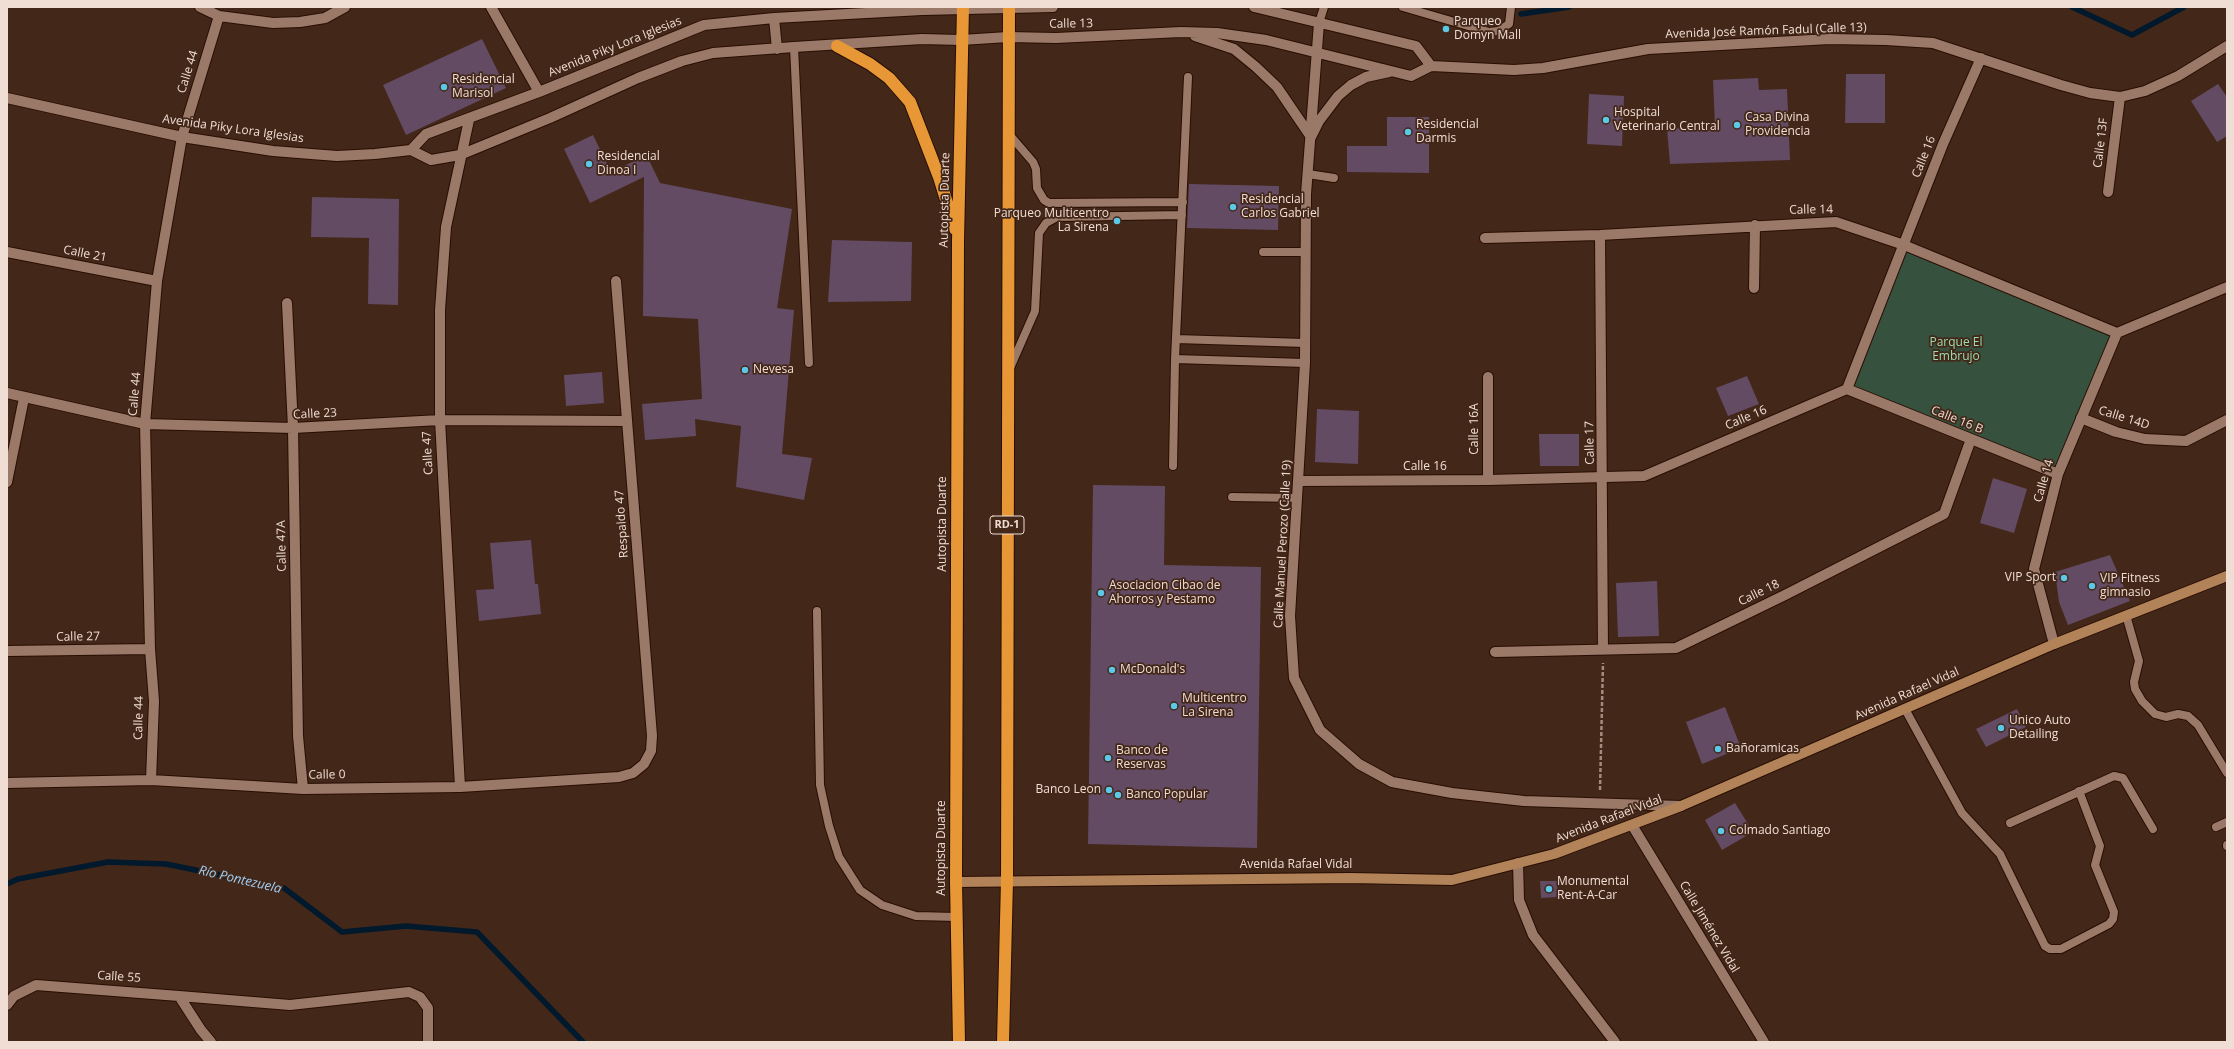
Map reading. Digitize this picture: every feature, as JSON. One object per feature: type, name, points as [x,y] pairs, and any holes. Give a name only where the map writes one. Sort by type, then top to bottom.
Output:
[{"type":"highway","name":"RD-1","points":[[1003,1042],[1007,881],[1009,7]]},
{"type":"highway","name":"Autopista Duarte","points":[[958,1042],[956,882],[958,241],[961,40],[963,8]]},
{"type":"highway","points":[[836,46],[870,64],[889,78],[910,102],[939,176],[958,241]]},
{"type":"main road","name":"Avenida Rafael Vidal","points":[[956,882],[1351,878],[1452,880],[1554,854],[1680,806],[2054,644],[2227,576]]},
{"type":"street","points":[[200,7],[219,16],[273,23],[300,22],[325,18],[345,7]]},
{"type":"street","points":[[491,7],[539,92]]},
{"type":"street","points":[[840,14],[855,7]]},
{"type":"street","points":[[963,8],[1053,7]]},
{"type":"street","points":[[1254,7],[1416,46],[1431,66]]},
{"type":"street","name":"Avenida Piky Lora Iglesias","points":[[7,98],[182,137],[273,150],[337,156],[375,154],[411,150],[426,134],[469,120],[704,25],[774,18],[963,8]]},
{"type":"street","name":"Calle 44","points":[[151,780],[154,701],[150,649],[145,424],[157,281],[182,137],[219,16]]},
{"type":"street","points":[[774,18],[777,48]]},
{"type":"street","name":"Calle Manuel Perozo (Calle 19)","points":[[1319,23],[1308,174],[1305,252],[1306,363],[1290,616],[1294,678],[1320,730],[1359,764],[1392,782],[1452,793],[1524,801],[1680,806]]},
{"type":"street","points":[[1182,32],[1234,49],[1277,87],[1311,137],[1319,121],[1338,96],[1351,85],[1366,77],[1393,71]]},
{"type":"street","name":"Calle 13","points":[[961,40],[1008,37],[1056,38],[1182,32]]},
{"type":"street","name":"Avenida José Ramón Fadul (Calle 13)","points":[[1182,32],[1216,33],[1266,40],[1411,76],[1431,66],[1514,70],[1543,68],[1648,49],[1830,39],[1933,43],[2075,89],[2120,97],[2145,91],[2178,76],[2227,46]]},
{"type":"street","points":[[411,150],[431,160],[460,155],[550,118],[638,78],[682,61],[713,53],[922,40],[961,40]]},
{"type":"street","name":"Calle 16","points":[[1299,480],[1488,480],[1644,476],[1847,389],[1943,144],[1981,58]]},
{"type":"street","name":"Calle 13F","points":[[2108,192],[2120,97]]},
{"type":"street","name":"Calle 47","points":[[460,787],[440,420],[440,310],[446,227],[460,155],[469,120]]},
{"type":"street","name":"Calle 14","points":[[1485,238],[1600,235],[1755,225],[1836,222],[1904,245],[2117,333],[2058,474],[2034,568],[2054,644]]},
{"type":"street","points":[[1754,288],[1755,225]]},
{"type":"street","name":"Calle 17","points":[[1600,235],[1603,476],[1603,650]]},
{"type":"street","name":"Calle 21","points":[[7,252],[157,281]]},
{"type":"street","name":"Respaldo 47","points":[[616,280],[652,736],[651,751],[644,764]]},
{"type":"street","points":[[2117,333],[2227,287]]},
{"type":"street","name":"Calle 47A","points":[[287,303],[293,428],[298,736],[303,788]]},
{"type":"street","name":"Calle 16A","points":[[1488,378],[1488,480]]},
{"type":"street","name":"Calle 16 B","points":[[1847,389],[2058,474]]},
{"type":"street","name":"Calle 23","points":[[7,393],[145,424],[293,428],[440,420],[628,421]]},
{"type":"street","points":[[7,482],[24,398]]},
{"type":"street","name":"Calle 14D","points":[[2081,418],[2116,432],[2145,439],[2186,441],[2227,420]]},
{"type":"street","name":"Calle 18","points":[[1495,652],[1676,648],[1785,595],[1944,514],[1971,440]]},
{"type":"street","name":"Calle 27","points":[[7,651],[150,649]]},
{"type":"street","name":"Calle 0","points":[[7,783],[151,780],[303,788],[460,787],[619,778],[633,773],[644,764]]},
{"type":"street","name":"Calle Jiménez Vidal","points":[[1632,824],[1764,1042]]},
{"type":"street","points":[[1518,863],[1519,900],[1533,935],[1615,1042]]},
{"type":"street","name":"Calle 55","points":[[7,1005],[14,996],[36,985],[290,1005],[409,992],[420,997],[428,1008],[428,1042]]},
{"type":"street","points":[[179,996],[201,1030],[211,1042]]},
{"type":"lane","points":[[1319,23],[1324,7]]},
{"type":"lane","points":[[1404,7],[1489,32],[1498,31],[1509,24],[1511,7]]},
{"type":"lane","points":[[794,47],[809,363]]},
{"type":"lane","points":[[1173,466],[1175,359],[1188,77]]},
{"type":"lane","points":[[1008,133],[1033,162],[1036,169],[1037,188],[1044,200],[1049,203],[1182,202]]},
{"type":"lane","points":[[1308,174],[1334,178]]},
{"type":"lane","points":[[1008,373],[1035,311],[1039,233],[1046,223],[1057,217],[1182,215]]},
{"type":"lane","points":[[1263,252],[1305,252]]},
{"type":"lane","points":[[1176,339],[1305,343]]},
{"type":"lane","points":[[1175,359],[1306,363]]},
{"type":"lane","points":[[1232,497],[1298,498]]},
{"type":"lane","points":[[817,612],[820,784],[829,826],[840,856],[860,890],[882,905],[916,916],[956,917]]},
{"type":"lane","points":[[2126,616],[2139,661],[2134,682],[2135,689],[2142,701],[2155,714],[2166,717],[2178,714],[2188,716],[2198,725],[2227,773]]},
{"type":"lane","points":[[1905,709],[1962,813],[2000,854],[2045,946],[2050,949],[2061,949],[2109,924],[2114,919],[2114,912],[2095,865],[2100,846],[2079,791]]},
{"type":"lane","points":[[2010,823],[2114,776],[2122,778],[2153,829]]},
{"type":"lane","points":[[2216,827],[2227,822]]},
{"type":"path","points":[[1600,803],[1603,650]]},
{"type":"green space","name":"Parque El Embrujo","points":[[1904,245],[2117,333],[2058,474],[1847,389]]},
{"type":"building","name":"Residencial Marisol","points":[[482,39],[506,88],[406,135],[383,85]]},
{"type":"building","points":[[1846,74],[1885,74],[1885,123],[1845,123]]},
{"type":"building","points":[[1758,78],[1759,90],[1787,89],[1790,160],[1670,164],[1667,129],[1715,126],[1713,80]]},
{"type":"building","points":[[2218,84],[2227,97],[2227,136],[2217,142],[2191,101]]},
{"type":"building","name":"Hospital Veterinario Central","points":[[1589,94],[1624,96],[1622,146],[1587,144]]},
{"type":"building","name":"Residencial Darmis","points":[[1387,117],[1429,117],[1429,173],[1347,172],[1347,146],[1387,146]]},
{"type":"building","name":"Nevesa","points":[[593,135],[611,172],[645,156],[645,152],[660,183],[792,209],[777,308],[794,310],[782,454],[812,458],[804,500],[736,487],[741,426],[695,419],[696,436],[645,440],[642,404],[702,399],[698,319],[643,316],[644,177],[590,203],[564,149]]},
{"type":"building","name":"Residencial Carlos Gabriel","points":[[1189,184],[1279,186],[1278,230],[1187,228]]},
{"type":"building","points":[[312,197],[399,199],[398,305],[368,304],[369,238],[311,237]]},
{"type":"building","points":[[832,240],[912,242],[911,301],[828,302]]},
{"type":"building","points":[[602,372],[604,403],[566,406],[564,375]]},
{"type":"building","points":[[1747,376],[1759,404],[1728,416],[1716,388]]},
{"type":"building","points":[[1317,409],[1359,411],[1358,464],[1315,462]]},
{"type":"building","points":[[1539,434],[1579,434],[1579,466],[1540,466]]},
{"type":"building","points":[[1993,478],[2027,489],[2014,533],[1980,523]]},
{"type":"building","name":"Multicentro La Sirena","points":[[1093,485],[1165,486],[1164,565],[1261,567],[1257,848],[1088,844]]},
{"type":"building","points":[[531,540],[535,584],[538,584],[541,614],[479,621],[476,590],[494,589],[490,543]]},
{"type":"building","points":[[2110,555],[2130,601],[2068,625],[2059,602],[2055,572]]},
{"type":"building","points":[[1657,581],[1659,636],[1618,637],[1616,583]]},
{"type":"building","points":[[1725,707],[1741,748],[1702,764],[1686,722]]},
{"type":"building","name":"Unico Auto Detailing","points":[[2017,709],[2026,727],[1986,747],[1976,729]]},
{"type":"building","points":[[1735,803],[1753,832],[1722,850],[1705,820]]},
{"type":"building","name":"Monumental Rent-A-Car","points":[[1540,881],[1557,881],[1558,897],[1541,898]]},
{"type":"waterway","points":[[1521,14],[1569,7]]},
{"type":"waterway","points":[[2072,7],[2132,35],[2184,7]]},
{"type":"waterway","name":"Río Pontezuela","points":[[7,884],[18,879],[108,862],[166,864],[284,888],[342,932],[406,926],[477,932],[583,1042]]},
{"type":"place","name":"Parqueo Domyn Mall","points":[[1446,29]]},
{"type":"place","name":"Residencial Marisol","points":[[444,87]]},
{"type":"place","name":"Hospital Veterinario Central","points":[[1606,120]]},
{"type":"place","name":"Casa Divina Providencia","points":[[1737,125]]},
{"type":"place","name":"Residencial Darmis","points":[[1408,132]]},
{"type":"place","name":"Residencial Dinoa I","points":[[589,164]]},
{"type":"place","name":"Residencial Carlos Gabriel","points":[[1233,207]]},
{"type":"place","name":"Parqueo Multicentro La Sirena","points":[[1117,221]]},
{"type":"place","name":"Nevesa","points":[[745,370]]},
{"type":"place","name":"VIP Sport","points":[[2064,578]]},
{"type":"place","name":"VIP Fitness gimnasio","points":[[2092,586]]},
{"type":"place","name":"Asociacion Cibao de Ahorros y Pestamo","points":[[1101,593]]},
{"type":"place","name":"McDonald's","points":[[1112,670]]},
{"type":"place","name":"Multicentro La Sirena","points":[[1174,706]]},
{"type":"place","name":"Unico Auto Detailing","points":[[2001,728]]},
{"type":"place","name":"Bañoramicas","points":[[1718,749]]},
{"type":"place","name":"Banco de Reservas","points":[[1108,758]]},
{"type":"place","name":"Banco Leon","points":[[1109,790]]},
{"type":"place","name":"Banco Popular","points":[[1118,795]]},
{"type":"place","name":"Colmado Santiago","points":[[1721,831]]},
{"type":"place","name":"Monumental Rent-A-Car","points":[[1549,889]]}]
